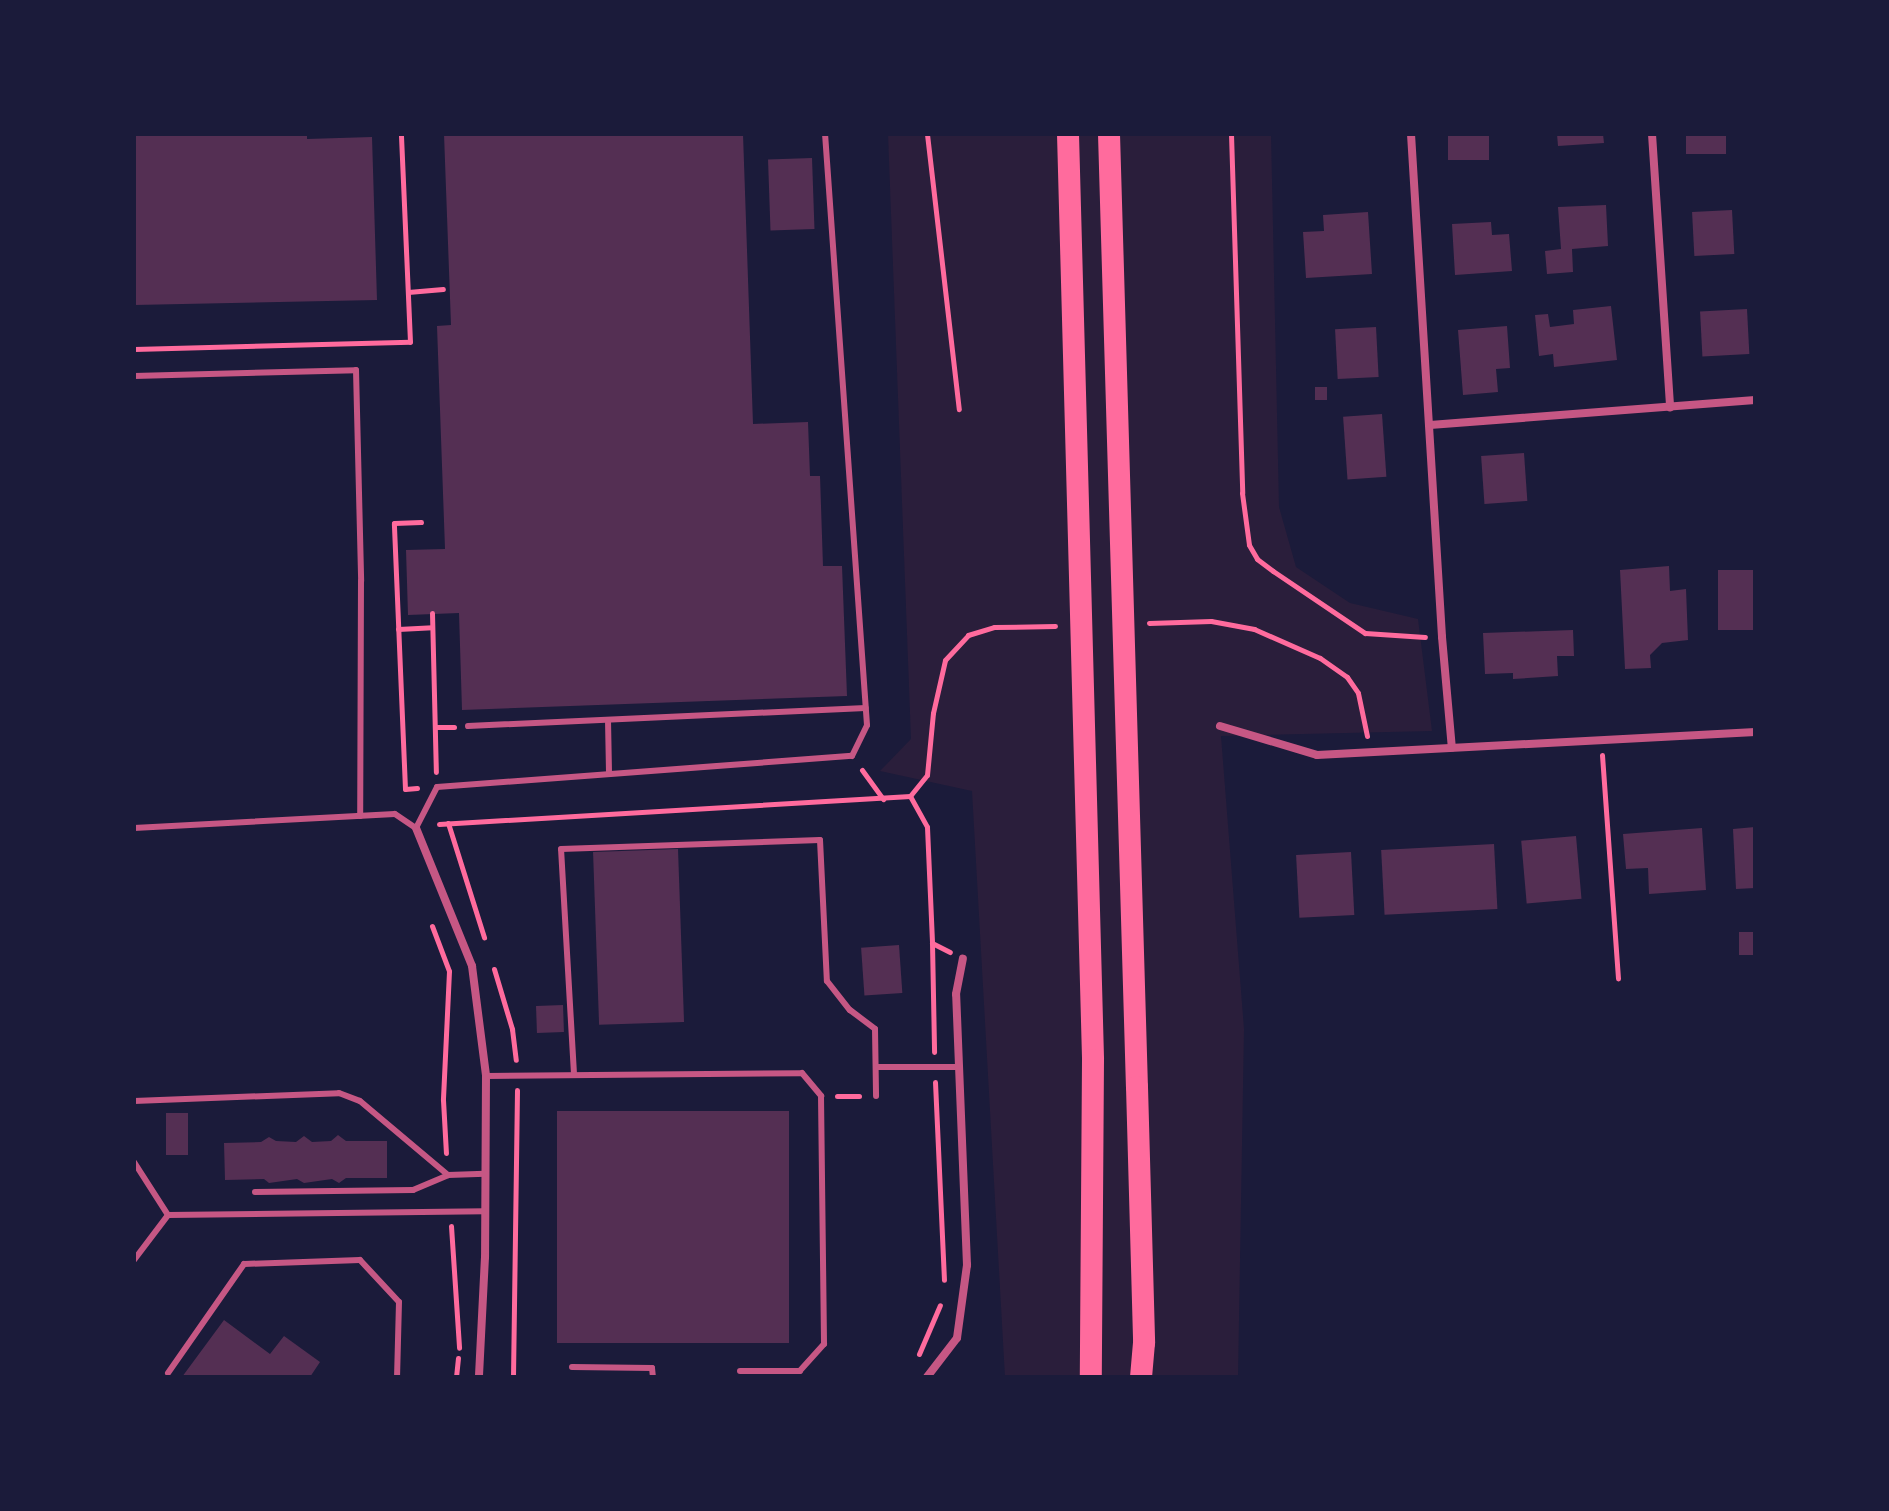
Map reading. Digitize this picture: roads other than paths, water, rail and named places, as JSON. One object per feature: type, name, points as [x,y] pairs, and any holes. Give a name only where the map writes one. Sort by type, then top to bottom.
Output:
[{"type":"highway","points":[[1068,134],[1093,1060],[1091,1377]]},
{"type":"highway","points":[[1109,134],[1144,1343],[1141,1377]]},
{"type":"street","points":[[1411,134],[1442,637],[1452,748]]},
{"type":"street","points":[[1652,134],[1670,407]]},
{"type":"street","points":[[1430,425],[1755,400]]},
{"type":"street","points":[[1220,726],[1317,755],[1755,732]]},
{"type":"street","points":[[416,828],[472,966],[486,1076],[479,1377]]},
{"type":"street","points":[[927,1377],[957,1338],[967,1265],[956,994],[963,959]]},
{"type":"lane","points":[[134,828],[395,814],[416,828],[437,787],[852,756],[867,725],[825,134]]},
{"type":"lane","points":[[134,376],[356,370],[361,581],[360,816]]},
{"type":"lane","points":[[468,726],[866,708]]},
{"type":"lane","points":[[608,720],[609,774]]},
{"type":"lane","points":[[574,1074],[561,849],[820,840],[827,981],[850,1010],[875,1029],[876,1096]]},
{"type":"lane","points":[[877,1067],[958,1067]]},
{"type":"lane","points":[[486,1076],[802,1073],[821,1096],[824,1344],[800,1371],[740,1371]]},
{"type":"lane","points":[[134,1101],[339,1093],[360,1101],[448,1175]]},
{"type":"lane","points":[[134,1162],[168,1215]]},
{"type":"lane","points":[[255,1192],[413,1190],[448,1175],[485,1174]]},
{"type":"lane","points":[[168,1215],[485,1211]]},
{"type":"lane","points":[[134,1260],[168,1215]]},
{"type":"lane","points":[[168,1373],[244,1264],[360,1260],[399,1302],[397,1377]]},
{"type":"lane","points":[[572,1367],[652,1368],[653,1377]]}]
